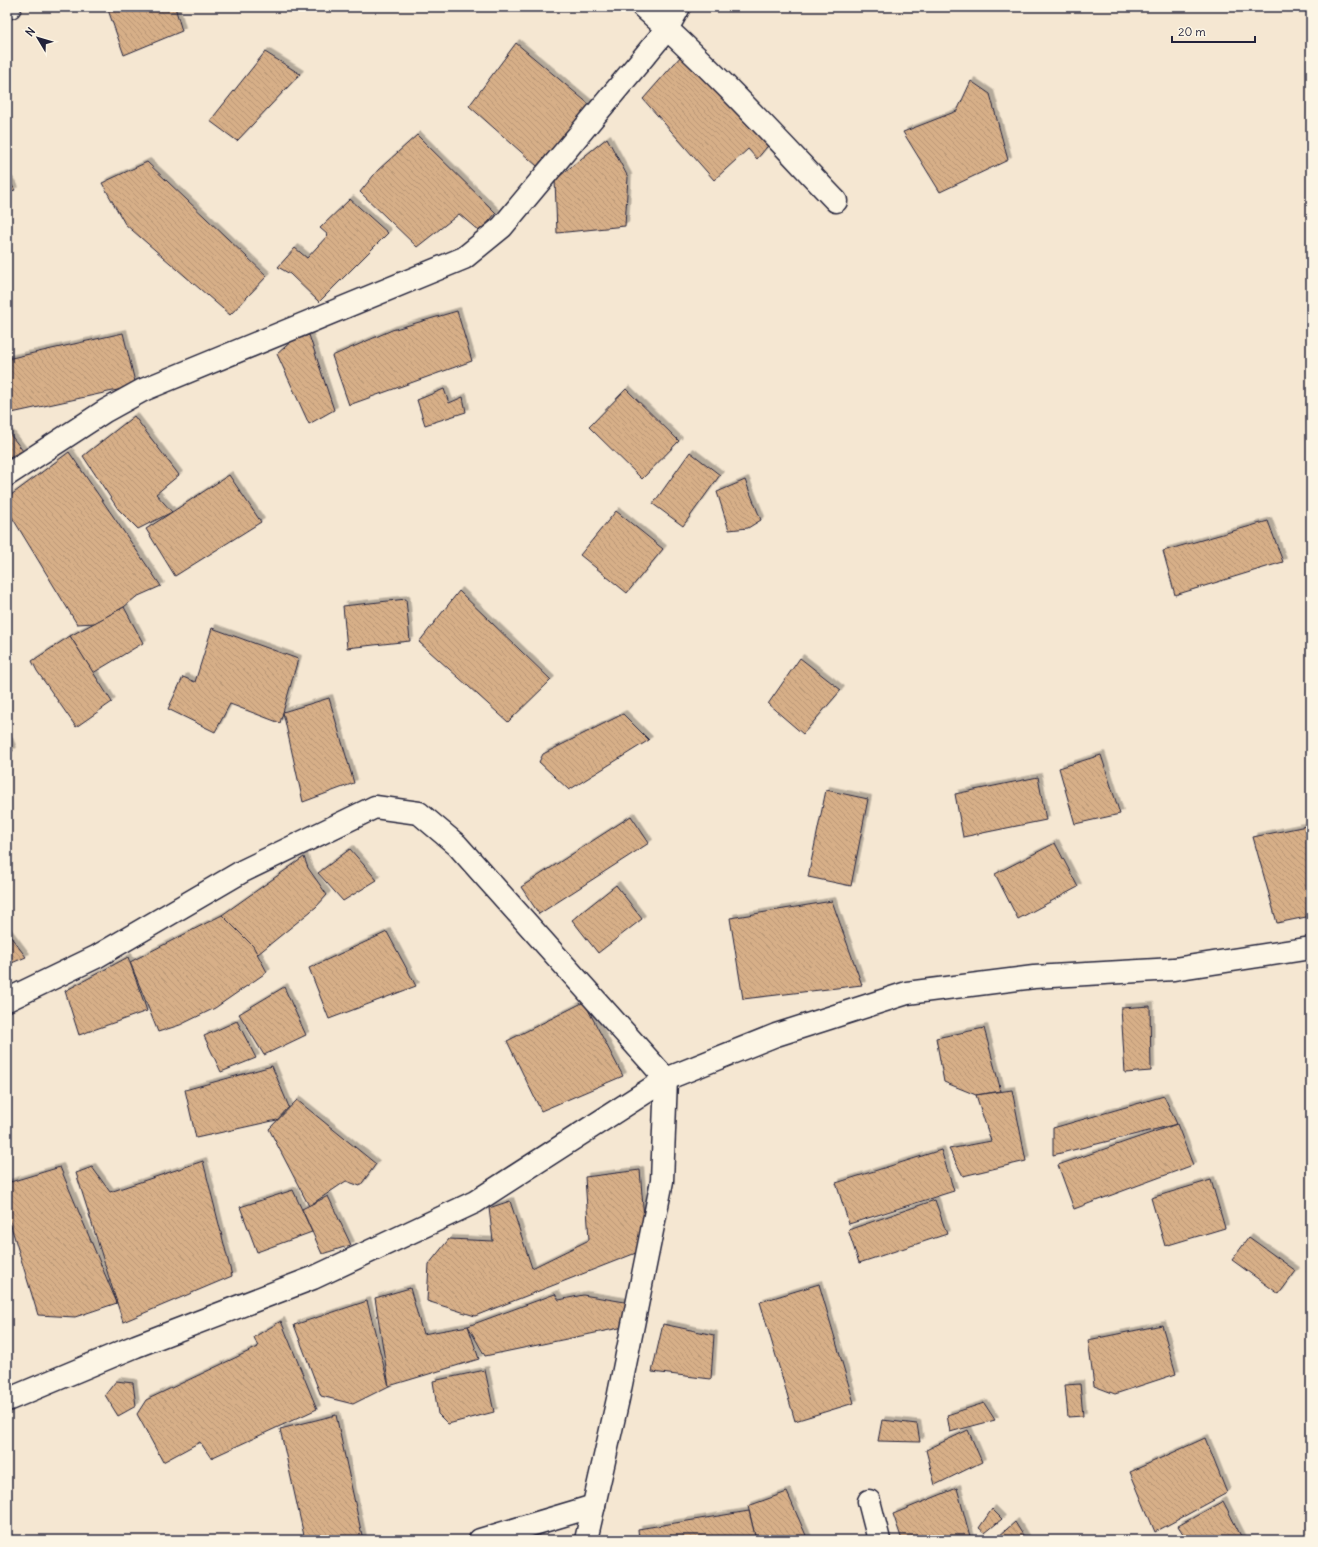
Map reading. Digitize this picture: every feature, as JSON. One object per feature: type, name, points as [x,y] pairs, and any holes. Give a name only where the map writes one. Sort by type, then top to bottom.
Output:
[{"type":"street","points":[[643,7],[766,127],[836,201]]},
{"type":"street","points":[[7,475],[105,412],[143,390],[464,258],[502,227],[667,29],[679,7]]},
{"type":"street","points":[[7,1000],[96,957],[243,871],[375,808],[419,813],[457,845],[666,1079],[662,1181],[618,1399],[586,1540]]},
{"type":"street","points":[[7,1400],[136,1346],[313,1278],[475,1202],[666,1079],[776,1035],[907,993],[1034,977],[1174,969],[1311,948]]},
{"type":"street","points":[[869,1501],[879,1540]]},
{"type":"street","points":[[480,1540],[594,1506]]},
{"type":"building","points":[[107,7],[175,7],[182,31],[124,55]]},
{"type":"building","points":[[516,43],[590,105],[537,166],[469,106]]},
{"type":"building","points":[[265,52],[300,74],[237,141],[210,121]]},
{"type":"building","points":[[681,56],[771,142],[757,159],[748,149],[714,180],[643,99]]},
{"type":"building","points":[[971,81],[990,94],[1008,160],[940,192],[903,132],[957,111]]},
{"type":"building","points":[[417,135],[496,213],[480,232],[459,214],[417,247],[360,192],[378,170]]},
{"type":"building","points":[[607,138],[628,177],[625,226],[557,233],[555,180]]},
{"type":"building","points":[[147,162],[267,276],[230,315],[125,224],[102,183]]},
{"type":"building","points":[[7,178],[15,190],[7,193]]},
{"type":"building","points":[[350,199],[388,233],[319,302],[290,274],[278,267],[295,248],[307,258],[328,235],[320,228]]},
{"type":"building","points":[[457,311],[472,361],[349,405],[332,356],[392,330]]},
{"type":"building","points":[[123,333],[136,386],[7,414],[7,359]]},
{"type":"building","points":[[309,335],[334,410],[309,424],[277,354],[293,340]]},
{"type":"building","points":[[444,389],[449,403],[463,397],[466,412],[425,425],[417,400]]},
{"type":"building","points":[[626,389],[679,441],[642,479],[589,427]]},
{"type":"building","points":[[134,416],[179,475],[156,494],[172,512],[138,529],[118,509],[83,456]]},
{"type":"building","points":[[10,434],[23,451],[7,458],[7,435]]},
{"type":"building","points":[[69,452],[161,586],[136,597],[124,607],[95,623],[77,624],[7,509],[7,498]]},
{"type":"building","points":[[690,452],[720,475],[683,526],[653,504]]},
{"type":"building","points":[[229,475],[261,522],[175,576],[146,529]]},
{"type":"building","points":[[745,480],[761,520],[748,528],[729,530],[717,492]]},
{"type":"building","points":[[616,511],[663,549],[627,593],[580,555]]},
{"type":"building","points":[[1268,521],[1283,562],[1175,595],[1163,551]]},
{"type":"building","points":[[459,591],[551,680],[508,722],[419,642]]},
{"type":"building","points":[[406,599],[410,641],[347,648],[343,606]]},
{"type":"building","points":[[124,607],[143,643],[93,673],[70,636]]},
{"type":"building","points":[[212,628],[298,659],[280,723],[230,704],[215,732],[168,709],[183,677],[195,682]]},
{"type":"building","points":[[70,636],[112,702],[76,727],[37,671],[32,661]]},
{"type":"building","points":[[800,658],[841,690],[803,734],[768,704]]},
{"type":"building","points":[[329,698],[354,783],[303,802],[283,712]]},
{"type":"building","points":[[623,714],[649,740],[569,790],[539,762],[543,754]]},
{"type":"building","points":[[7,737],[13,751],[7,753]]},
{"type":"building","points":[[1101,755],[1120,814],[1075,824],[1059,768]]},
{"type":"building","points":[[1038,777],[1046,820],[963,837],[955,794]]},
{"type":"building","points":[[826,790],[868,799],[851,886],[808,877]]},
{"type":"building","points":[[631,816],[649,843],[539,914],[521,887]]},
{"type":"building","points":[[1311,825],[1311,916],[1277,923],[1253,837]]},
{"type":"building","points":[[1055,843],[1078,887],[1018,919],[995,874]]},
{"type":"building","points":[[350,849],[377,880],[343,901],[318,873]]},
{"type":"building","points":[[304,857],[308,868],[327,895],[316,907],[258,954],[222,915]]},
{"type":"building","points":[[616,885],[642,919],[598,953],[572,920]]},
{"type":"building","points":[[832,901],[862,985],[743,999],[730,918]]},
{"type":"building","points":[[222,915],[253,946],[267,972],[215,1008],[180,1025],[158,1032],[130,962]]},
{"type":"building","points":[[7,932],[26,957],[7,965]]},
{"type":"building","points":[[387,932],[416,986],[329,1019],[309,968]]},
{"type":"building","points":[[128,957],[147,1011],[79,1035],[65,991]]},
{"type":"building","points":[[284,987],[306,1035],[264,1055],[239,1014]]},
{"type":"building","points":[[584,1002],[623,1076],[541,1111],[507,1041]]},
{"type":"building","points":[[1150,1006],[1151,1071],[1125,1073],[1121,1008]]},
{"type":"building","points":[[237,1021],[256,1058],[221,1072],[204,1036]]},
{"type":"building","points":[[984,1028],[1001,1091],[976,1095],[944,1082],[936,1038]]},
{"type":"building","points":[[272,1066],[289,1107],[277,1120],[196,1138],[185,1090]]},
{"type":"building","points":[[1012,1090],[1026,1161],[963,1176],[949,1149],[991,1141],[976,1095]]},
{"type":"building","points":[[1164,1096],[1177,1124],[1053,1155],[1053,1128]]},
{"type":"building","points":[[297,1100],[376,1164],[360,1186],[346,1181],[309,1206],[269,1129]]},
{"type":"building","points":[[1177,1124],[1193,1165],[1074,1209],[1058,1165]]},
{"type":"building","points":[[941,1150],[954,1191],[849,1224],[836,1183]]},
{"type":"building","points":[[203,1161],[232,1276],[123,1322],[76,1173],[92,1167],[110,1192]]},
{"type":"building","points":[[60,1167],[117,1303],[75,1317],[38,1315],[7,1213],[7,1183]]},
{"type":"building","points":[[640,1170],[644,1219],[641,1251],[475,1316],[427,1301],[429,1264],[449,1239],[493,1241],[489,1208],[510,1201],[532,1268],[589,1240],[585,1177]]},
{"type":"building","points":[[1211,1180],[1225,1228],[1165,1246],[1151,1198]]},
{"type":"building","points":[[293,1190],[312,1232],[257,1252],[240,1207]]},
{"type":"building","points":[[328,1196],[351,1245],[322,1254],[302,1209]]},
{"type":"building","points":[[935,1200],[947,1234],[859,1263],[848,1230]]},
{"type":"building","points":[[1249,1237],[1296,1271],[1279,1294],[1232,1260]]},
{"type":"building","points":[[1311,1268],[1311,1281],[1307,1271]]},
{"type":"building","points":[[819,1284],[854,1403],[795,1421],[760,1302]]},
{"type":"building","points":[[410,1288],[423,1334],[468,1326],[479,1359],[389,1386],[375,1298]]},
{"type":"building","points":[[555,1294],[559,1300],[583,1295],[631,1303],[624,1327],[485,1356],[468,1326]]},
{"type":"building","points":[[367,1301],[389,1386],[353,1404],[321,1396],[294,1325]]},
{"type":"building","points":[[281,1321],[317,1409],[211,1458],[200,1442],[163,1462],[137,1414],[146,1400],[258,1347],[254,1337]]},
{"type":"building","points":[[663,1324],[714,1335],[711,1379],[652,1372]]},
{"type":"building","points":[[1162,1325],[1176,1374],[1115,1394],[1094,1386],[1088,1340]]},
{"type":"building","points":[[485,1370],[494,1412],[448,1424],[438,1414],[433,1381]]},
{"type":"building","points":[[116,1381],[133,1383],[136,1406],[118,1416],[105,1395]]},
{"type":"building","points":[[1080,1384],[1083,1416],[1068,1417],[1065,1385]]},
{"type":"building","points":[[984,1403],[995,1420],[950,1432],[947,1415]]},
{"type":"building","points":[[336,1415],[363,1540],[305,1540],[280,1429]]},
{"type":"building","points":[[882,1420],[917,1424],[920,1442],[878,1441]]},
{"type":"building","points":[[968,1430],[982,1462],[935,1485],[926,1450]]},
{"type":"building","points":[[1205,1438],[1227,1493],[1155,1532],[1130,1472]]},
{"type":"building","points":[[957,1488],[971,1540],[902,1540],[893,1514]]},
{"type":"building","points":[[787,1492],[808,1540],[756,1540],[748,1506]]},
{"type":"building","points":[[1223,1501],[1243,1540],[1187,1540],[1178,1526]]},
{"type":"building","points":[[992,1509],[1002,1519],[985,1533],[979,1528]]},
{"type":"building","points":[[749,1511],[756,1540],[639,1540],[638,1529]]},
{"type":"building","points":[[1015,1522],[1026,1540],[1000,1540],[998,1537]]}]
